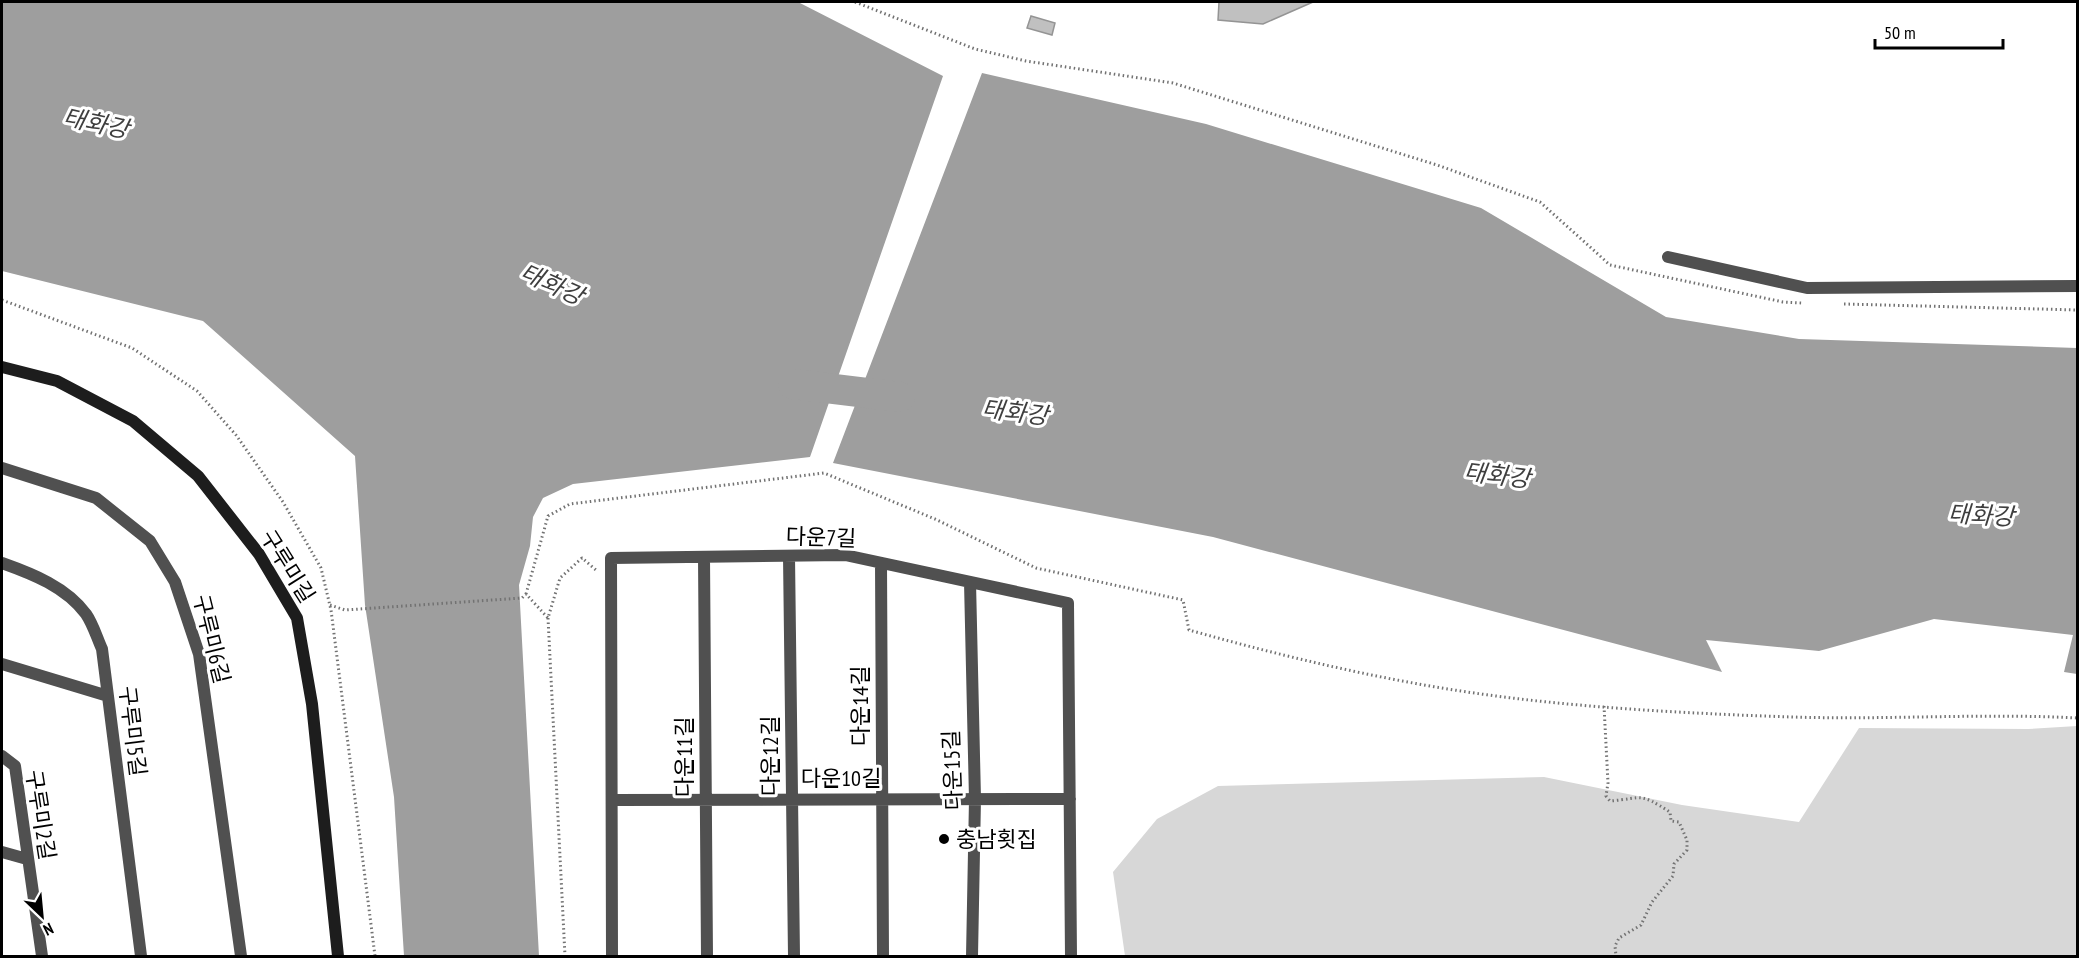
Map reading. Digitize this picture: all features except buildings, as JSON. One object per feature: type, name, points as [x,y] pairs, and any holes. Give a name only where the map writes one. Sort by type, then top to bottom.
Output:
[{"type":"street","points":[[1668,257],[1807,288],[2078,286]]},
{"type":"street","name":"구루미길","points":[[2,367],[57,381],[133,421],[190,469],[259,554],[297,618],[312,704],[338,957]]},
{"type":"street","name":"구루미6길","points":[[2,468],[96,498],[150,541],[175,582],[199,654],[241,957]]},
{"type":"street","name":"다운7길","points":[[612,957],[612,558],[845,555],[1068,603],[1071,957]]},
{"type":"street","name":"다운12길","points":[[789,556],[794,957]]},
{"type":"street","name":"다운11길","points":[[704,557],[707,957]]},
{"type":"street","name":"구루미5길","points":[[2,563],[31,574],[63,591],[86,615],[102,649],[141,957]]},
{"type":"street","name":"다운14길","points":[[881,563],[883,957]]},
{"type":"street","name":"다운15길","points":[[970,582],[975,799],[972,957]]},
{"type":"street","points":[[2,664],[108,696]]},
{"type":"street","name":"구루미2길","points":[[2,756],[15,766],[42,957]]},
{"type":"street","name":"다운10길","points":[[612,800],[1070,799]]},
{"type":"street","points":[[2,852],[27,859]]},
{"type":"path","points":[[855,2],[975,49],[1026,61],[1173,83],[1437,165],[1540,202],[1610,265],[1783,302],[1806,303]]},
{"type":"path","points":[[1842,304],[2078,310]]},
{"type":"path","points":[[330,605],[345,610],[522,598],[526,594],[548,516],[570,504],[824,473],[935,519],[1036,568],[1183,600],[1190,630],[1348,671],[1513,698],[1604,706],[1793,717],[1950,715],[2078,718]]},
{"type":"path","points":[[565,957],[548,618],[560,578],[582,558],[612,583]]},
{"type":"path","points":[[526,594],[548,618]]},
{"type":"path","points":[[1604,706],[1608,783],[1606,796],[1610,801],[1647,797],[1670,812],[1671,821],[1678,822],[1687,840],[1687,850],[1674,864],[1673,876],[1652,902],[1641,925],[1619,938],[1615,946],[1616,957]]},
{"type":"shaded area","points":[[2077,726],[2077,956],[1125,956],[1113,872],[1157,819],[1218,786],[1544,777],[1682,805],[1799,822],[1859,728],[2028,729]]},
{"type":"water","points":[[2,2],[798,2],[943,76],[810,457],[573,484],[543,498],[533,517],[530,546],[519,585],[539,956],[404,956],[394,797],[365,605],[355,456],[203,321],[2,271]]},
{"type":"water","points":[[982,73],[1206,124],[1481,208],[1666,317],[1799,339],[2077,348],[2077,674],[2064,672],[2073,635],[1934,619],[1819,651],[1706,640],[1722,672],[1213,537],[833,463]]},
{"type":"waterway","name":"태화강","points":[[793,384],[900,397]]},
{"type":"place","name":"충남횟집","points":[[944,839]]}]
